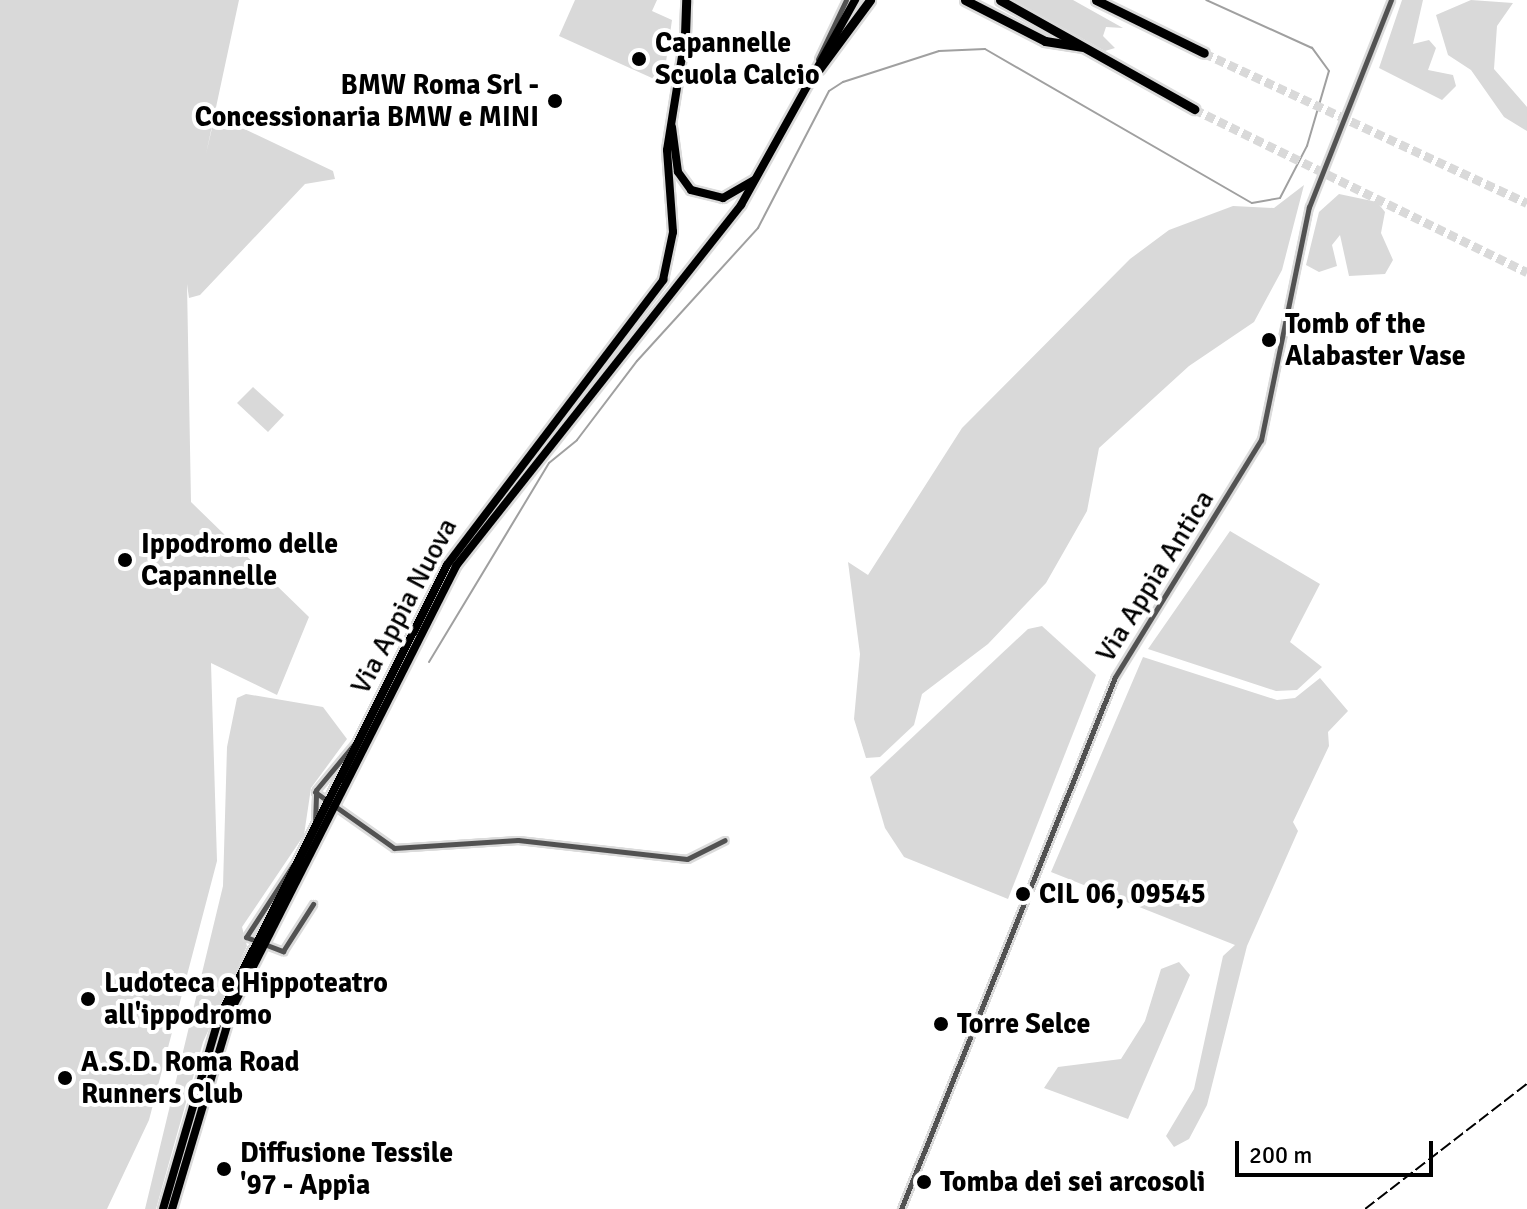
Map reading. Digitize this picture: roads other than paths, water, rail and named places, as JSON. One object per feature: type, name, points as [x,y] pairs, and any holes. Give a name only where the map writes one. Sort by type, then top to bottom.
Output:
[{"type":"highway","points":[[685,35],[689,0]]},
{"type":"highway","points":[[819,69],[870,0]]},
{"type":"highway","points":[[965,0],[1045,41],[1083,47]]},
{"type":"highway","points":[[1000,0],[1194,109]]},
{"type":"highway","points":[[1097,1],[1204,53]]},
{"type":"main road","name":"Via Appia Nuova","points":[[172,1209],[218,1044],[258,947],[329,807],[474,537],[763,173],[855,0]]},
{"type":"main road","name":"Via Appia Nuova","points":[[163,1209],[203,1062],[315,825],[329,807],[356,742],[465,535],[660,286],[673,239],[667,167],[685,35]]},
{"type":"main road","points":[[671,126],[678,172],[695,193],[729,196],[763,173]]},
{"type":"street","name":"Via Appia Nuova","points":[[806,94],[846,0]]},
{"type":"street","name":"Via Appia Antica","points":[[901,1209],[1115,677],[1261,440],[1309,207],[1391,0]]},
{"type":"street","points":[[315,825],[315,792],[356,742]]},
{"type":"street","points":[[315,792],[329,807],[394,848],[531,840],[687,859],[725,840]]},
{"type":"street","points":[[297,862],[246,928],[258,947],[288,948],[313,904]]},
{"type":"waterway","points":[[429,662],[549,463],[577,440],[637,361],[758,228],[829,91],[843,82],[939,51],[985,49],[1252,203],[1280,198],[1307,146],[1329,71],[1312,48],[1206,0]]},
{"type":"tunnel","points":[[1204,53],[1527,203]]},
{"type":"tunnel","points":[[1194,109],[1527,272]]},
{"type":"railway","points":[[1365,1209],[1527,1084]]},
{"type":"place","name":"Capannelle Scuola Calcio","points":[[639,59]]},
{"type":"place","name":"BMW Roma Srl - Concessionaria BMW e MINI","points":[[555,101]]},
{"type":"place","name":"Tomb of the Alabaster Vase","points":[[1269,340]]},
{"type":"place","name":"Ippodromo delle Capannelle","points":[[125,560]]},
{"type":"place","name":"CIL 06, 09545","points":[[1023,894]]},
{"type":"place","name":"Ludoteca e Hippoteatro all'ippodromo","points":[[88,999]]},
{"type":"place","name":"Torre Selce","points":[[941,1024]]},
{"type":"place","name":"A.S.D. Roma Road Runners Club","points":[[65,1078]]},
{"type":"place","name":"Diffusione Tessile '97 - Appia","points":[[224,1169]]},
{"type":"place","name":"Tomba dei sei arcosoli","points":[[924,1182]]}]
